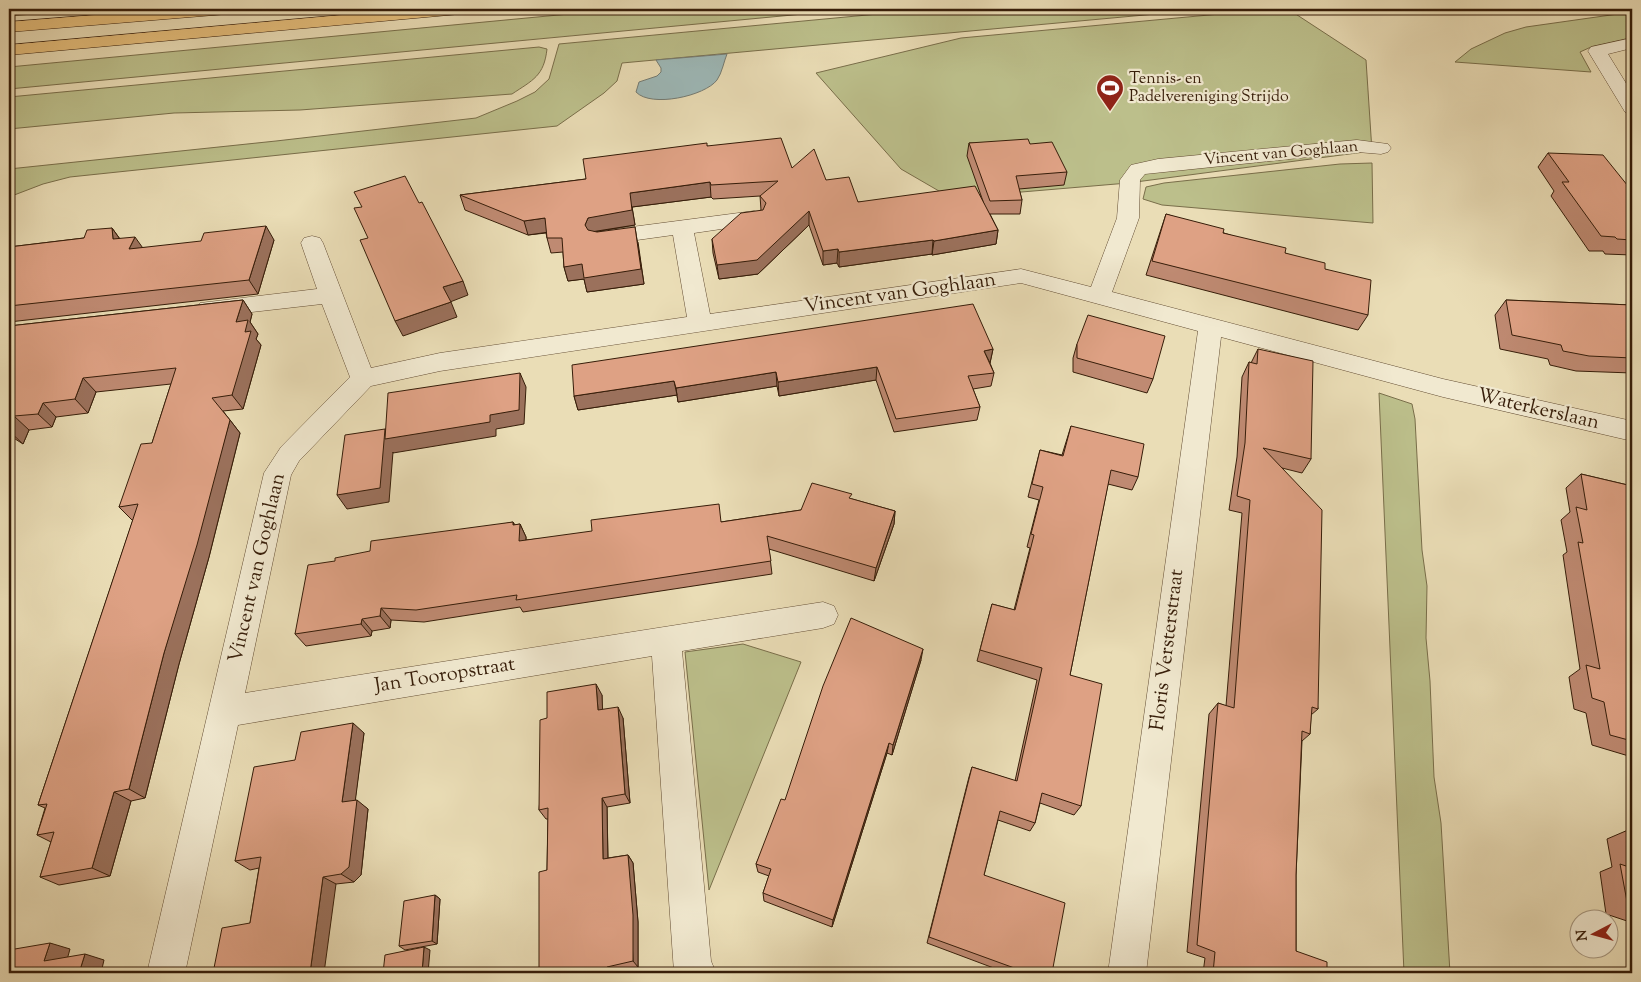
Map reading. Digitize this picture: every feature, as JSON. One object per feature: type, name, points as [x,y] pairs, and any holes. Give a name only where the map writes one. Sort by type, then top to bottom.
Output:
[{"type":"highway","points":[[9,27],[227,9]]},
{"type":"highway","points":[[9,50],[460,9]]},
{"type":"street","points":[[1632,42],[1598,51],[1632,108]]},
{"type":"street","name":"Vincent van Goghlaan","points":[[1099,297],[1128,218],[1130,180],[1138,170],[1158,165],[1357,146],[1381,148]]},
{"type":"street","points":[[601,238],[754,218]]},
{"type":"street","points":[[682,227],[700,324]]},
{"type":"street","points":[[312,243],[363,379]]},
{"type":"street","name":"Vincent van Goghlaan","points":[[166,973],[278,472],[290,454],[363,379],[440,362],[1021,276],[1443,388]]},
{"type":"street","points":[[184,312],[331,295]]},
{"type":"street","name":"Floris Versterstraat","points":[[1127,973],[1210,326]]},
{"type":"street","name":"Waterkerslaan","points":[[1443,388],[1632,431]]},
{"type":"street","name":"Jan Tooropstraat","points":[[224,712],[823,615]]},
{"type":"street","points":[[666,640],[693,972],[697,973]]},
{"type":"green space","points":[[9,9],[92,9],[9,16]]},
{"type":"green space","points":[[622,9],[856,9],[9,89],[9,67]]},
{"type":"green space","points":[[931,9],[1210,9],[622,63],[617,81],[604,93],[557,126],[70,177],[43,184],[9,197],[9,169],[476,118],[535,92],[549,79],[559,44]]},
{"type":"green space","name":"Tennis- en Padelvereniging Strijdo","points":[[1288,9],[1366,60],[1372,151],[1128,183],[951,198],[901,169],[816,73],[961,38]]},
{"type":"green space","points":[[1632,12],[1632,38],[1591,47],[1580,52],[1591,72],[1455,62],[1471,49],[1505,33],[1526,27]]},
{"type":"green space","points":[[539,47],[547,49],[540,71],[532,81],[512,94],[300,110],[174,113],[9,129],[9,97]]},
{"type":"green space","points":[[1372,163],[1373,223],[1162,205],[1143,199],[1146,187],[1164,183],[1340,164]]},
{"type":"green space","points":[[1379,393],[1412,404],[1415,419],[1422,550],[1427,586],[1426,638],[1430,681],[1434,777],[1441,823],[1450,973],[1404,973]]},
{"type":"green space","points":[[743,644],[801,662],[709,890],[685,652]]},
{"type":"water","points":[[727,54],[717,80],[711,86],[701,91],[678,98],[665,99],[643,97],[636,92],[639,82],[657,76],[661,72],[661,68],[656,60]]},
{"type":"building","points":[[781,138],[792,168],[814,149],[826,180],[849,177],[858,202],[975,186],[998,230],[934,241],[839,252],[838,249],[823,251],[809,211],[757,260],[717,265],[712,239],[741,213],[763,210],[766,203],[760,196],[778,181],[711,185],[710,182],[630,193],[632,210],[588,218],[585,225],[588,230],[597,232],[635,227],[641,269],[584,278],[582,264],[564,267],[562,238],[547,238],[545,218],[524,221],[460,195],[586,179],[583,159],[707,143],[707,146]]},
{"type":"building","points":[[1028,139],[1030,144],[1052,142],[1067,172],[1016,176],[1022,200],[990,201],[969,143]]},
{"type":"building","points":[[1548,153],[1603,155],[1632,191],[1632,240],[1601,236],[1562,182],[1569,182]]},
{"type":"building","points":[[405,176],[419,203],[422,202],[463,281],[443,287],[451,302],[395,321],[360,240],[368,238],[354,208],[362,207],[354,192]]},
{"type":"building","points":[[1166,214],[1224,229],[1223,233],[1286,248],[1285,253],[1325,263],[1325,269],[1371,280],[1368,315],[1152,261]]},
{"type":"building","points":[[266,226],[249,280],[9,306],[9,247],[84,238],[87,230],[112,228],[113,239],[135,237],[129,249],[201,241],[204,233]]},
{"type":"building","points":[[243,300],[236,322],[248,320],[245,332],[251,331],[232,395],[212,398],[230,420],[197,545],[164,653],[129,789],[114,792],[92,868],[40,877],[54,832],[37,835],[47,804],[38,805],[138,504],[119,507],[141,444],[152,443],[176,368],[83,378],[75,399],[43,403],[38,414],[14,416],[9,428],[9,326]]},
{"type":"building","points":[[1506,300],[1632,305],[1632,358],[1589,356],[1563,351],[1561,345],[1512,335]]},
{"type":"building","points":[[973,304],[993,349],[984,351],[994,373],[968,376],[980,407],[896,419],[877,367],[778,382],[776,372],[676,388],[674,381],[574,396],[572,365]]},
{"type":"building","points":[[1088,315],[1165,336],[1153,379],[1077,358],[1077,344]]},
{"type":"building","points":[[1258,349],[1313,361],[1311,459],[1263,448],[1322,510],[1318,709],[1312,707],[1310,734],[1302,731],[1296,875],[1296,951],[1327,962],[1327,973],[1213,973],[1215,952],[1197,945],[1218,703],[1234,708],[1250,500],[1237,496],[1245,443],[1249,362],[1257,364]]},
{"type":"building","points":[[520,373],[519,410],[490,415],[490,422],[385,439],[388,393]]},
{"type":"building","points":[[1071,426],[1144,444],[1138,477],[1111,470],[1070,675],[1102,684],[1081,806],[1042,793],[1035,823],[1000,811],[984,875],[1065,903],[1052,973],[1028,973],[929,937],[972,767],[1017,781],[1042,668],[980,650],[992,604],[1015,610],[1034,535],[1031,534],[1043,487],[1032,484],[1040,450],[1063,456]]},
{"type":"building","points":[[385,429],[380,488],[337,495],[345,435]]},
{"type":"building","points":[[1581,474],[1632,486],[1632,741],[1610,735],[1604,702],[1592,698],[1586,665],[1600,669],[1578,542],[1583,543],[1576,507],[1587,510]]},
{"type":"building","points":[[812,483],[852,494],[849,498],[895,511],[876,568],[767,536],[771,561],[516,600],[517,595],[416,610],[381,608],[380,616],[362,619],[361,624],[295,634],[308,565],[335,561],[335,558],[370,551],[371,541],[513,522],[513,525],[520,524],[519,541],[592,531],[591,520],[719,504],[721,522],[801,510]]},
{"type":"building","points":[[851,618],[923,649],[893,745],[889,743],[833,920],[763,893],[771,869],[756,864],[781,799],[785,800],[823,686]]},
{"type":"building","points":[[596,684],[598,710],[618,707],[625,794],[602,798],[603,859],[628,855],[633,915],[633,961],[607,967],[608,973],[539,973],[539,872],[547,870],[548,808],[539,810],[540,720],[547,718],[547,692]]},
{"type":"building","points":[[353,723],[342,802],[357,800],[349,867],[341,874],[323,877],[310,973],[213,973],[222,928],[250,923],[261,857],[235,861],[254,767],[295,760],[301,732]]},
{"type":"building","points":[[1628,830],[1632,832],[1632,856]]},
{"type":"building","points":[[1620,864],[1632,868],[1632,909],[1628,907]]},
{"type":"building","points":[[435,895],[432,941],[399,946],[404,901]]},
{"type":"building","points":[[50,943],[44,961],[85,954],[79,973],[9,973],[9,950]]},
{"type":"building","points":[[424,947],[422,973],[383,973],[385,955]]},
{"type":"place","name":"Tennis- en Padelvereniging Strijdo","points":[[1110,112]]}]
